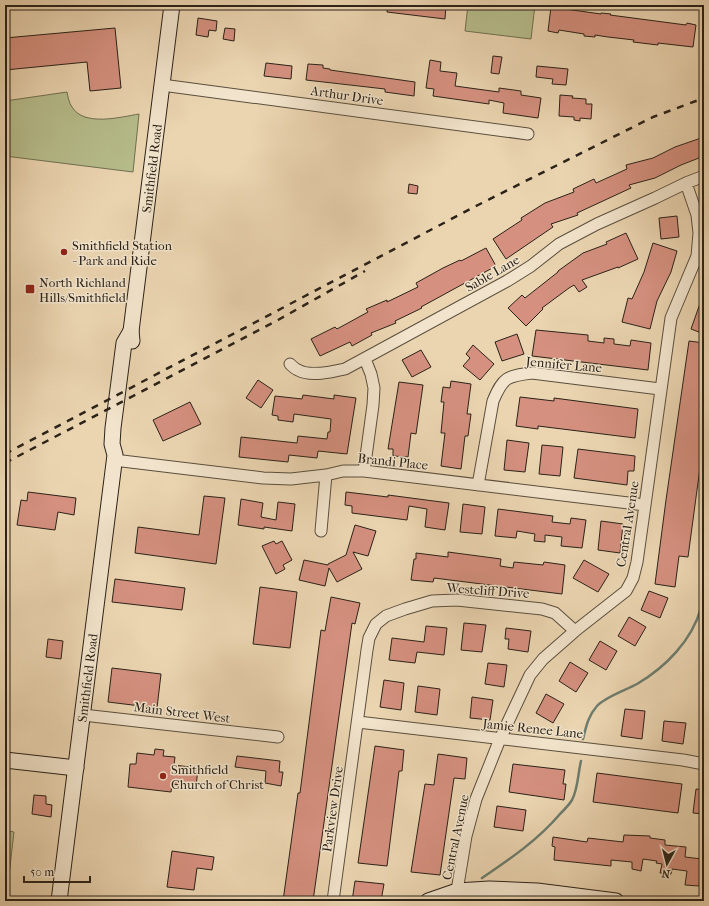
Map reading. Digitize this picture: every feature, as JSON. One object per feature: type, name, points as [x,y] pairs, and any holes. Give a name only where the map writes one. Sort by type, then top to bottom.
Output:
[{"type":"main road","name":"Smithfield Road","points":[[60,901],[114,458],[121,446],[132,364],[133,347],[130,331],[172,5]]},
{"type":"main road","points":[[5,760],[76,768]]},
{"type":"main road","points":[[428,901],[457,892],[502,890],[537,891],[582,899],[616,901]]},
{"type":"street","name":"Arthur Drive","points":[[162,85],[528,134]]},
{"type":"street","name":"Sable Lane","points":[[290,364],[298,371],[327,373],[345,369],[506,281],[531,266],[559,244],[597,224],[655,198],[686,182],[704,176]]},
{"type":"street","name":"Central Avenue","points":[[457,892],[466,836],[476,799],[500,739],[530,675],[543,659],[575,631],[626,591],[633,578],[637,562],[660,388],[671,318],[697,256],[699,233],[697,215],[686,182]]},
{"type":"street","points":[[364,471],[374,388],[372,374],[365,359]]},
{"type":"street","name":"Jennifer Lane","points":[[478,485],[493,401],[498,389],[506,379],[515,375],[532,373],[660,388]]},
{"type":"street","name":"Brandi Place","points":[[114,458],[263,478],[291,479],[326,475],[343,471],[364,471],[645,505]]},
{"type":"street","points":[[321,531],[326,475]]},
{"type":"street","name":"Westcliff Drive","points":[[358,722],[369,638],[376,624],[386,616],[432,601],[457,600],[542,609],[555,612],[575,631]]},
{"type":"street","name":"Main Street West","points":[[83,715],[278,737]]},
{"type":"street","name":"Jamie Renee Lane","points":[[358,722],[683,760],[704,764]]},
{"type":"street","name":"Parkview Drive","points":[[333,901],[358,722]]},
{"type":"green space","points":[[468,5],[535,5],[531,39],[465,31]]},
{"type":"green space","points":[[67,92],[69,102],[72,107],[85,117],[103,119],[139,114],[133,172],[5,156],[5,101]]},
{"type":"green space","points":[[5,830],[14,832],[6,901],[5,901]]},
{"type":"building","points":[[388,5],[446,5],[445,19],[387,12]]},
{"type":"building","points":[[551,7],[686,25],[687,23],[696,25],[693,47],[633,42],[634,40],[595,35],[595,37],[584,36],[584,34],[559,30],[558,33],[548,31]]},
{"type":"building","points":[[198,18],[217,21],[216,31],[209,30],[208,37],[196,35]]},
{"type":"building","points":[[115,28],[121,88],[90,91],[87,62],[5,70],[5,38]]},
{"type":"building","points":[[225,28],[235,29],[234,41],[223,39]]},
{"type":"building","points":[[493,56],[502,57],[499,74],[491,73]]},
{"type":"building","points":[[430,60],[441,62],[440,71],[457,73],[455,86],[499,92],[499,88],[521,91],[521,95],[541,98],[538,118],[503,113],[504,103],[489,100],[489,104],[433,96],[434,89],[426,88]]},
{"type":"building","points":[[266,63],[292,66],[291,79],[264,76]]},
{"type":"building","points":[[308,64],[323,65],[323,68],[330,70],[415,82],[414,96],[385,92],[385,89],[306,80]]},
{"type":"building","points":[[537,66],[568,69],[566,85],[552,84],[553,79],[536,77]]},
{"type":"building","points":[[560,95],[586,99],[586,104],[592,104],[591,119],[580,118],[580,121],[574,120],[574,117],[559,116]]},
{"type":"building","points":[[704,137],[704,156],[681,165],[655,178],[629,185],[631,188],[577,213],[578,215],[551,224],[553,227],[506,259],[493,239],[522,220],[521,218],[545,203],[574,192],[573,189],[594,179],[596,183],[627,169],[626,165],[653,158],[675,147]]},
{"type":"building","points":[[409,184],[418,186],[417,194],[408,193]]},
{"type":"building","points":[[677,216],[679,237],[661,239],[659,218]]},
{"type":"building","points":[[626,233],[638,259],[618,268],[582,280],[587,287],[579,292],[574,285],[569,288],[542,308],[543,309],[526,326],[508,308],[522,295],[525,298],[583,253],[607,244],[606,242]]},
{"type":"building","points":[[653,243],[677,251],[671,272],[657,301],[650,329],[622,322],[628,298],[632,299],[644,272]]},
{"type":"building","points":[[486,248],[496,266],[421,307],[422,308],[395,321],[396,323],[371,333],[372,335],[352,346],[350,342],[320,356],[311,339],[335,327],[337,329],[368,312],[366,309],[387,300],[387,302],[418,287],[416,283],[443,268],[460,260],[461,261]]},
{"type":"building","points":[[704,295],[704,334],[691,329]]},
{"type":"building","points":[[536,330],[588,335],[588,341],[604,343],[604,338],[614,339],[614,344],[630,346],[631,340],[651,343],[648,370],[532,356]]},
{"type":"building","points":[[517,334],[524,354],[502,361],[495,342]]},
{"type":"building","points":[[689,341],[704,343],[704,438],[688,557],[679,556],[675,587],[655,584]]},
{"type":"building","points":[[473,345],[494,364],[480,380],[463,366],[470,358],[466,354]]},
{"type":"building","points":[[421,350],[431,367],[412,377],[402,360]]},
{"type":"building","points":[[258,380],[273,390],[261,408],[246,398]]},
{"type":"building","points":[[451,381],[471,384],[467,414],[471,414],[468,436],[465,436],[461,469],[441,466],[445,433],[441,433],[444,402],[441,402],[443,387],[450,388]]},
{"type":"building","points":[[399,382],[423,385],[416,434],[411,433],[408,457],[393,456],[393,449],[388,449]]},
{"type":"building","points":[[303,395],[334,399],[334,395],[356,398],[347,454],[318,451],[317,458],[289,455],[288,462],[239,457],[241,437],[297,443],[298,436],[327,439],[328,432],[330,432],[331,419],[294,414],[293,422],[278,420],[278,416],[272,415],[275,396],[302,399]]},
{"type":"building","points":[[520,397],[554,401],[554,398],[638,409],[635,438],[538,426],[538,429],[516,426]]},
{"type":"building","points":[[190,402],[201,424],[163,441],[153,420]]},
{"type":"building","points":[[507,440],[529,443],[525,472],[504,470]]},
{"type":"building","points":[[542,445],[563,447],[560,476],[539,474]]},
{"type":"building","points":[[578,449],[635,456],[634,471],[628,471],[627,485],[574,478]]},
{"type":"building","points":[[28,492],[76,498],[74,515],[58,512],[55,530],[17,525],[21,500],[27,501]]},
{"type":"building","points":[[346,492],[388,497],[388,495],[449,503],[445,530],[425,527],[427,509],[409,506],[407,520],[352,513],[352,506],[345,505]]},
{"type":"building","points":[[204,496],[225,498],[216,564],[135,553],[138,527],[199,535]]},
{"type":"building","points":[[241,499],[263,503],[261,517],[276,520],[278,502],[295,504],[292,531],[238,525]]},
{"type":"building","points":[[463,504],[485,507],[482,534],[460,532]]},
{"type":"building","points":[[498,509],[553,516],[552,522],[570,524],[571,518],[586,520],[582,548],[561,546],[562,537],[545,535],[545,542],[534,541],[535,534],[517,531],[516,538],[495,536]]},
{"type":"building","points":[[601,521],[623,524],[620,553],[598,550]]},
{"type":"building","points":[[355,525],[376,531],[368,556],[353,552],[362,569],[337,582],[329,568],[325,586],[299,580],[304,560],[328,565],[346,555]]},
{"type":"building","points":[[274,541],[276,544],[282,541],[292,560],[283,565],[285,569],[276,574],[262,546]]},
{"type":"building","points":[[448,552],[501,559],[500,566],[513,568],[514,562],[543,565],[544,562],[565,565],[562,594],[434,578],[433,582],[411,580],[416,553],[448,557]]},
{"type":"building","points":[[584,560],[609,574],[598,592],[573,578]]},
{"type":"building","points":[[115,579],[185,588],[182,610],[112,602]]},
{"type":"building","points":[[260,587],[297,592],[290,648],[253,644]]},
{"type":"building","points":[[649,591],[668,598],[660,618],[641,610]]},
{"type":"building","points":[[331,597],[360,603],[355,624],[352,623],[313,901],[283,901],[298,793],[300,793],[321,630],[325,631]]},
{"type":"building","points":[[629,617],[646,627],[635,646],[618,636]]},
{"type":"building","points":[[464,623],[486,625],[482,652],[461,650]]},
{"type":"building","points":[[426,626],[447,628],[444,655],[417,652],[415,663],[389,660],[392,638],[424,642]]},
{"type":"building","points":[[506,628],[531,631],[528,652],[508,649],[509,639],[505,639]]},
{"type":"building","points":[[48,639],[63,641],[61,659],[46,657]]},
{"type":"building","points":[[600,641],[617,651],[606,670],[589,660]]},
{"type":"building","points":[[570,662],[588,673],[576,692],[559,681]]},
{"type":"building","points":[[488,663],[507,665],[504,687],[485,684]]},
{"type":"building","points":[[112,668],[161,674],[157,708],[108,702]]},
{"type":"building","points":[[384,680],[404,683],[401,710],[380,707]]},
{"type":"building","points":[[418,686],[440,689],[437,715],[415,712]]},
{"type":"building","points":[[546,694],[564,704],[553,723],[536,713]]},
{"type":"building","points":[[472,697],[493,700],[490,720],[470,718]]},
{"type":"building","points":[[625,709],[645,711],[642,739],[621,736]]},
{"type":"building","points":[[664,721],[686,723],[683,744],[662,741]]},
{"type":"building","points":[[375,746],[404,750],[402,771],[399,771],[387,866],[358,863]]},
{"type":"building","name":"Smithfield Church of Christ","points":[[155,749],[164,750],[163,756],[175,757],[174,765],[198,768],[196,787],[172,784],[171,792],[128,787],[130,764],[136,764],[137,753],[154,755]]},
{"type":"building","points":[[438,754],[467,758],[465,779],[454,778],[440,875],[411,872],[425,784],[434,785]]},
{"type":"building","points":[[237,756],[280,761],[279,772],[283,772],[281,786],[265,783],[266,771],[235,767]]},
{"type":"building","points":[[513,764],[565,770],[563,784],[566,784],[564,800],[509,792]]},
{"type":"building","points":[[597,773],[682,784],[678,813],[593,802]]},
{"type":"building","points":[[696,789],[704,790],[704,814],[693,813]]},
{"type":"building","points":[[34,795],[46,796],[46,804],[52,805],[51,817],[32,814]]},
{"type":"building","points":[[497,806],[526,810],[523,831],[494,827]]},
{"type":"building","points":[[624,835],[650,836],[650,838],[665,840],[665,845],[686,847],[685,857],[702,859],[699,886],[685,885],[687,871],[672,869],[671,874],[660,873],[662,864],[656,863],[657,861],[643,859],[641,871],[632,869],[632,862],[611,860],[611,866],[554,860],[555,847],[552,846],[553,837],[587,842],[588,838],[623,842]]},
{"type":"building","points":[[172,851],[214,857],[212,870],[197,868],[194,890],[167,887]]},
{"type":"building","points":[[355,881],[384,884],[381,901],[352,901]]},
{"type":"waterway","points":[[583,739],[589,718],[597,706],[605,700],[648,677],[668,661],[676,652],[684,642],[697,620],[702,604],[704,590]]},
{"type":"waterway","points":[[482,878],[533,841],[568,806],[576,791],[581,761]]},
{"type":"railway","points":[[5,454],[478,205],[653,117],[704,98]]},
{"type":"railway","points":[[5,463],[278,320],[365,271]]},
{"type":"place","name":"Smithfield Station - Park and Ride","points":[[64,252]]},
{"type":"place","name":"North Richland Hills/Smithfield","points":[[30,289]]},
{"type":"place","name":"Smithfield Church of Christ","points":[[163,776]]}]
